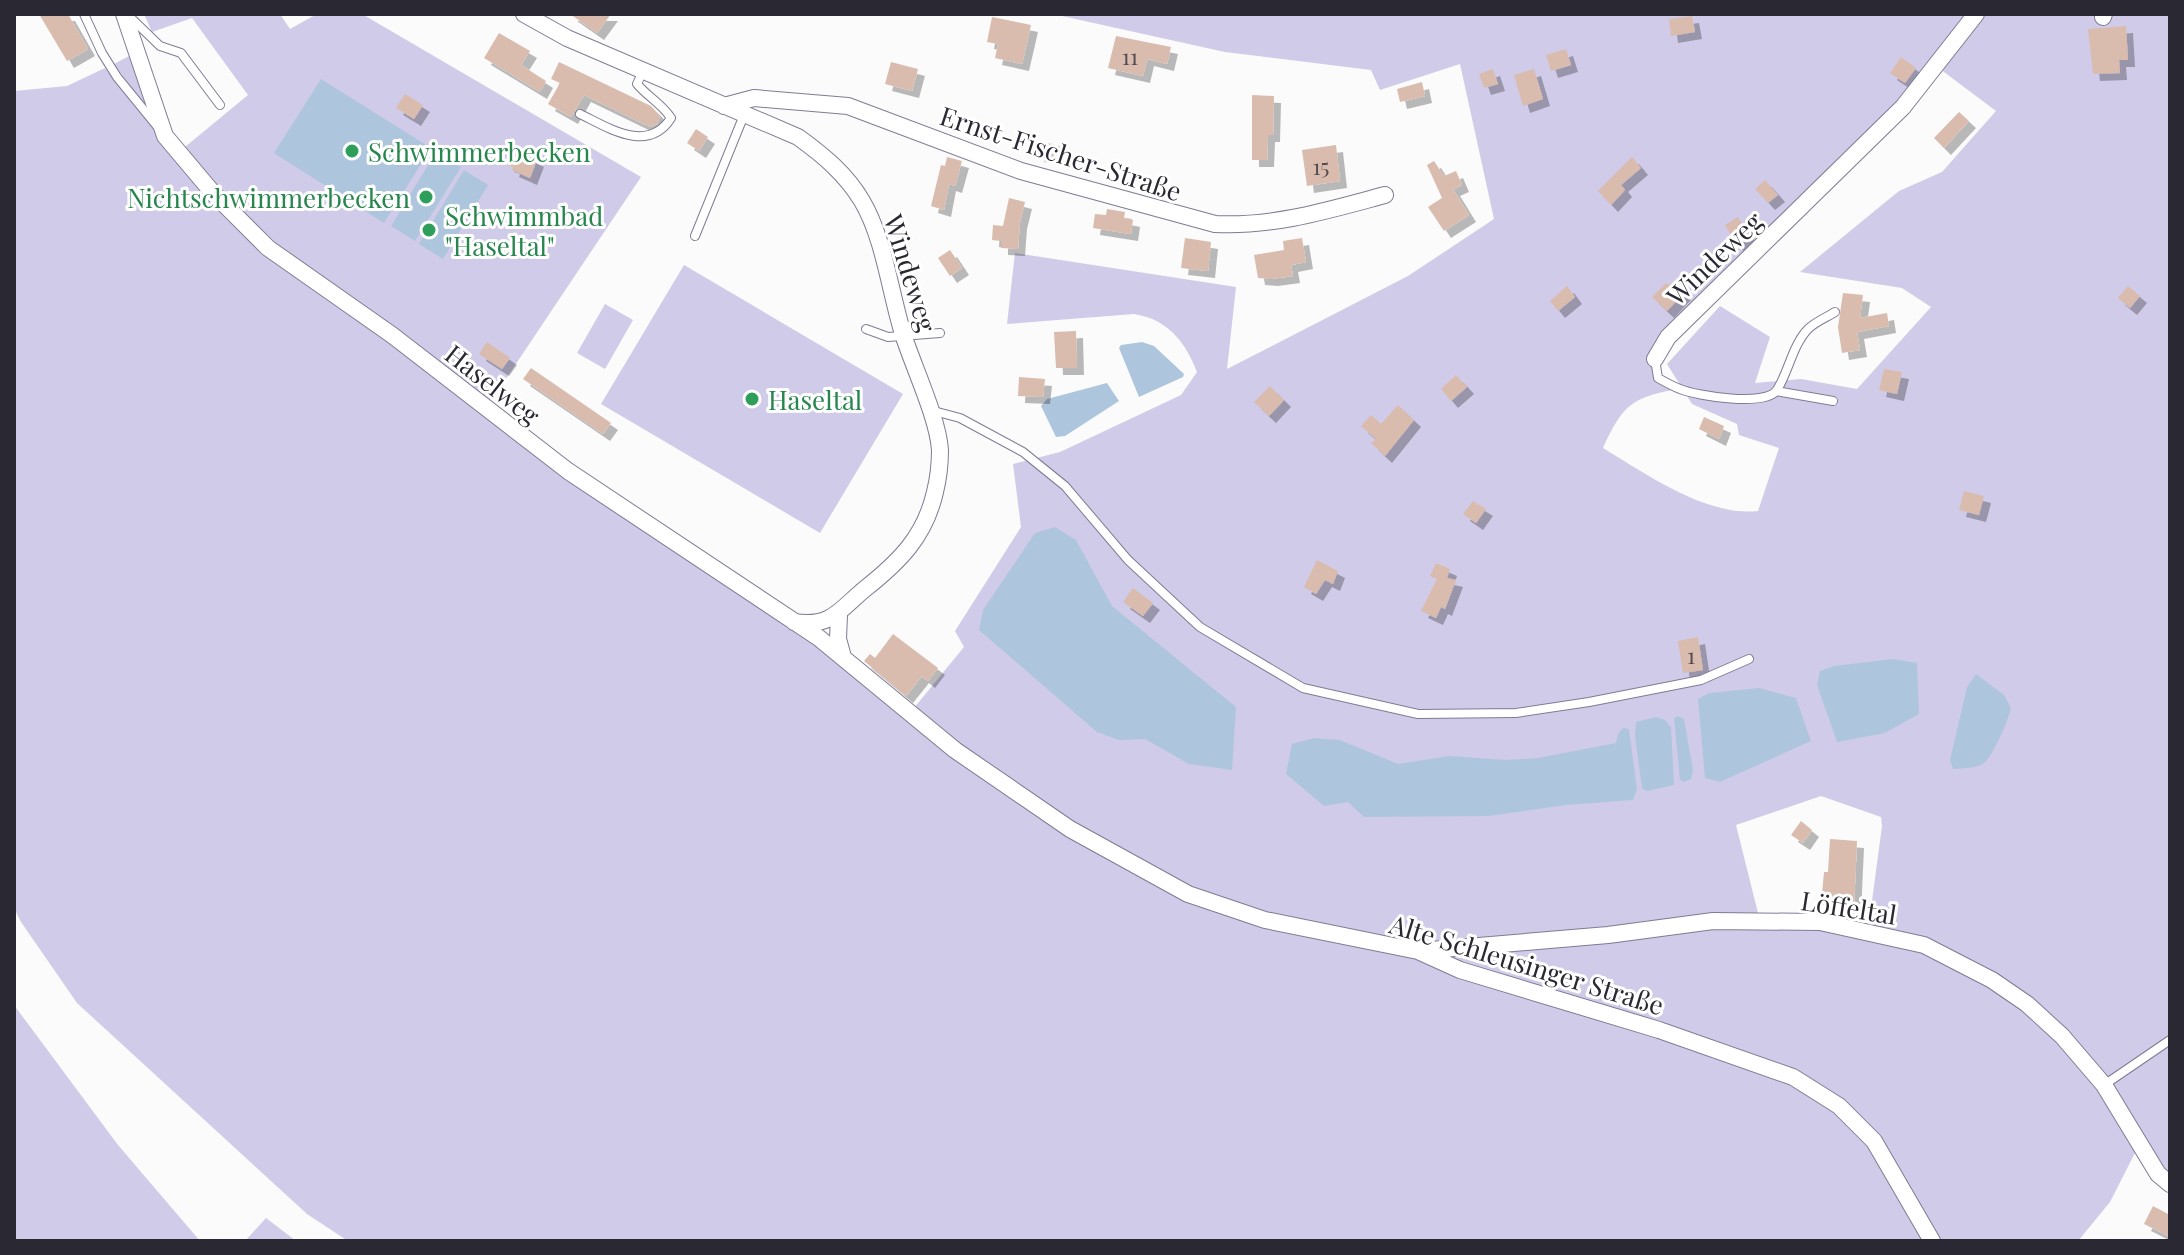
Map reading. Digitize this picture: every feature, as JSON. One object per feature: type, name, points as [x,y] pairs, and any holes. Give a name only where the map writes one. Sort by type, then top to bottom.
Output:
[{"type":"street","name":"Haselweg","points":[[126,14],[135,52],[165,136],[213,193],[268,248],[392,335],[485,410],[568,471],[819,638]]},
{"type":"street","name":"Windeweg","points":[[524,14],[567,38],[798,137],[843,175],[872,218],[903,335],[930,410],[940,449],[935,493],[921,530],[899,562],[851,599],[839,615]]},
{"type":"street","name":"Windeweg","points":[[1655,359],[1668,337],[1903,107],[1976,14]]},
{"type":"street","name":"Ernst-Fischer-Straße","points":[[724,106],[754,98],[848,106],[1021,171],[1215,224],[1245,226],[1308,216],[1385,195]]},
{"type":"street","points":[[793,622],[813,624],[839,615],[838,639],[843,657]]},
{"type":"street","name":"Alte Schleusinger Straße","points":[[819,638],[955,750],[1070,829],[1188,894],[1265,920],[1418,951],[1460,970],[1659,1030],[1793,1077],[1839,1106],[1874,1141],[1932,1241]]},
{"type":"street","name":"Löffeltal","points":[[1418,951],[1608,935],[1713,921],[1820,922],[1924,945],[1992,980],[2027,1004],[2062,1036],[2104,1085],[2158,1174],[2170,1184]]},
{"type":"lane","name":"Haselweg","points":[[84,14],[117,77],[165,136]]},
{"type":"lane","points":[[126,14],[160,46],[181,53],[220,105]]},
{"type":"lane","points":[[580,114],[625,136],[648,135],[664,129],[671,118],[665,108],[645,95],[637,84],[643,70]]},
{"type":"lane","points":[[695,236],[744,115]]},
{"type":"lane","points":[[1833,401],[1776,391],[1809,328],[1835,312]]},
{"type":"lane","points":[[866,329],[888,337],[940,333]]},
{"type":"lane","name":"Windeweg","points":[[1655,359],[1658,378],[1686,391],[1756,399],[1770,397],[1776,391]]},
{"type":"lane","points":[[930,410],[960,418],[1023,452],[1065,486],[1128,560],[1200,627],[1303,688],[1418,714],[1516,713],[1701,680],[1749,659]]},
{"type":"lane","points":[[2104,1085],[2170,1040]]},
{"type":"shaded area","name":"Schwimmbad \"Haseltal\"","points":[[144,14],[280,14],[290,29],[317,14],[362,14],[641,177],[485,410],[268,248],[185,147],[248,95],[192,18],[152,32]]},
{"type":"shaded area","points":[[1053,14],[2170,14],[2170,1184],[2139,1145],[2110,1202],[2078,1241],[348,1241],[307,1214],[77,1003],[14,908],[14,91],[67,86],[105,68],[173,152],[355,317],[509,434],[914,708],[964,647],[955,631],[1021,527],[1013,464],[1060,452],[1181,395],[1197,372],[1187,351],[1173,333],[1146,317],[1134,314],[1007,324],[1015,253],[1236,287],[1227,369],[1408,276],[1494,219],[1460,64],[1380,90],[1371,70],[1225,52]],"holes":[[[1936,66],[1996,111],[1942,172],[1899,191],[1800,272],[1902,288],[1931,307],[1857,389],[1801,379],[1755,383],[1770,337],[1720,306],[1667,364],[1692,404],[1737,424],[1739,435],[1779,448],[1758,511],[1738,511],[1698,501],[1657,481],[1603,448],[1630,406],[1649,396],[1677,389],[1658,377],[1655,359]],[[1821,796],[1881,817],[1868,931],[1760,921],[1736,825]]]},
{"type":"shaded area","points":[[131,55],[152,116],[114,64]]},
{"type":"shaded area","name":"Haseltal","points":[[684,265],[903,394],[820,533],[601,404]]},
{"type":"shaded area","points":[[605,304],[633,320],[605,369],[577,353]]},
{"type":"shaded area","points":[[14,1005],[118,1145],[200,1241],[14,1241]]},
{"type":"shaded area","points":[[266,1218],[296,1241],[245,1241]]},
{"type":"water","name":"Schwimmerbecken","points":[[321,79],[431,148],[384,223],[274,153]]},
{"type":"water","name":"Nichtschwimmerbecken","points":[[436,152],[461,167],[415,241],[391,226]]},
{"type":"water","points":[[464,170],[488,185],[443,259],[419,244]]},
{"type":"water","points":[[1142,342],[1154,346],[1184,374],[1139,397],[1119,348]]},
{"type":"water","points":[[1107,383],[1119,401],[1065,436],[1056,437],[1041,406],[1047,399]]},
{"type":"water","points":[[1055,527],[1076,540],[1112,606],[1236,707],[1232,770],[1189,764],[1145,739],[1119,740],[1097,732],[979,630],[983,610],[1035,533]]},
{"type":"water","points":[[1893,659],[1917,663],[1919,714],[1885,733],[1837,742],[1817,685],[1820,671],[1834,666]]},
{"type":"water","points":[[1976,674],[2004,695],[2011,708],[1985,762],[1974,767],[1953,769],[1950,760],[1967,687]]},
{"type":"water","points":[[1759,688],[1796,698],[1811,741],[1720,782],[1705,778],[1698,699],[1709,693]]},
{"type":"water","points":[[1656,717],[1665,720],[1671,727],[1674,785],[1647,791],[1642,788],[1636,722]]},
{"type":"water","points":[[1674,718],[1684,719],[1693,770],[1691,779],[1684,782],[1680,780]]},
{"type":"water","points":[[1623,728],[1629,729],[1637,790],[1633,800],[1566,805],[1489,816],[1364,817],[1348,802],[1324,806],[1286,774],[1292,744],[1314,738],[1340,740],[1398,764],[1449,756],[1506,760],[1538,758],[1616,743]]},
{"type":"building","points":[[39,14],[68,14],[88,49],[67,61]]},
{"type":"building","points":[[570,14],[611,14],[597,33]]},
{"type":"building","points":[[1692,16],[1695,32],[1671,36],[1669,19]]},
{"type":"building","points":[[992,17],[1031,25],[1022,64],[995,58],[998,44],[987,42]]},
{"type":"building","points":[[2126,26],[2128,60],[2119,60],[2120,73],[2093,74],[2088,29]]},
{"type":"building","points":[[499,33],[530,51],[521,65],[546,81],[540,92],[484,58]]},
{"type":"building","points":[[1116,36],[1171,47],[1167,64],[1147,59],[1143,76],[1108,68]]},
{"type":"building","points":[[1566,49],[1571,65],[1551,71],[1546,55]]},
{"type":"building","points":[[1901,57],[1916,68],[1905,83],[1890,73]]},
{"type":"building","points":[[559,62],[651,106],[660,116],[657,124],[650,127],[584,95],[571,117],[548,104],[560,83],[551,79]]},
{"type":"building","points":[[891,62],[918,69],[912,91],[885,84]]},
{"type":"building","points":[[1493,69],[1498,84],[1484,88],[1479,74]]},
{"type":"building","points":[[1534,69],[1543,99],[1523,106],[1514,75]]},
{"type":"building","points":[[1422,82],[1425,96],[1400,102],[1397,89]]},
{"type":"building","points":[[405,94],[423,105],[414,119],[396,108]]},
{"type":"building","points":[[1252,95],[1274,96],[1273,135],[1268,135],[1267,160],[1252,160]]},
{"type":"building","points":[[1959,112],[1969,121],[1944,148],[1934,138]]},
{"type":"building","points":[[696,129],[708,137],[699,151],[687,143]]},
{"type":"building","points":[[1040,141],[1068,148],[1065,161],[1037,155]]},
{"type":"building","points":[[1336,145],[1340,181],[1307,186],[1302,150]]},
{"type":"building","points":[[513,149],[537,160],[530,178],[507,165]]},
{"type":"building","points":[[947,157],[962,161],[955,186],[949,184],[944,210],[931,206],[941,165],[945,166]]},
{"type":"building","points":[[1632,157],[1641,168],[1621,185],[1625,190],[1611,205],[1598,191]]},
{"type":"building","points":[[1434,161],[1444,176],[1456,171],[1462,185],[1453,189],[1469,215],[1444,231],[1428,207],[1442,198],[1427,165]]},
{"type":"building","points":[[1765,180],[1778,195],[1768,203],[1755,189]]},
{"type":"building","points":[[1009,198],[1025,202],[1018,249],[1001,248],[1001,241],[992,240],[993,225],[1003,226]]},
{"type":"building","points":[[1107,209],[1125,212],[1124,218],[1133,220],[1131,234],[1093,228],[1095,214],[1106,215]]},
{"type":"building","points":[[1738,217],[1749,236],[1736,244],[1725,225]]},
{"type":"building","points":[[1185,238],[1211,242],[1208,271],[1181,268]]},
{"type":"building","points":[[1302,238],[1306,262],[1291,265],[1293,276],[1258,278],[1254,255],[1284,250],[1283,241]]},
{"type":"building","points":[[950,250],[962,268],[950,276],[938,258]]},
{"type":"building","points":[[1672,282],[1684,293],[1667,311],[1652,297],[1666,283],[1669,285]]},
{"type":"building","points":[[1567,286],[1575,297],[1558,311],[1550,301]]},
{"type":"building","points":[[2128,286],[2140,296],[2130,308],[2118,298]]},
{"type":"building","points":[[1843,293],[1863,295],[1860,318],[1887,313],[1889,326],[1857,332],[1860,350],[1842,353],[1838,327]]},
{"type":"building","points":[[1076,331],[1077,368],[1056,368],[1054,332]]},
{"type":"building","points":[[487,342],[510,358],[502,369],[479,354]]},
{"type":"building","points":[[531,368],[611,423],[603,434],[523,379]]},
{"type":"building","points":[[1884,369],[1902,372],[1897,394],[1879,390]]},
{"type":"building","points":[[1456,375],[1467,387],[1451,401],[1441,389]]},
{"type":"building","points":[[1019,377],[1045,379],[1043,397],[1018,396]]},
{"type":"building","points":[[1270,386],[1284,400],[1269,416],[1254,402]]},
{"type":"building","points":[[1398,405],[1414,420],[1385,456],[1371,443],[1376,439],[1361,426],[1371,415],[1381,424]]},
{"type":"building","points":[[1704,417],[1724,426],[1719,439],[1699,429]]},
{"type":"building","points":[[1964,491],[1984,496],[1979,515],[1959,510]]},
{"type":"building","points":[[1473,501],[1486,509],[1476,523],[1463,514]]},
{"type":"building","points":[[1317,560],[1338,571],[1333,584],[1325,580],[1316,594],[1304,587]]},
{"type":"building","points":[[1436,563],[1450,569],[1447,578],[1456,580],[1445,609],[1441,607],[1436,618],[1421,611],[1437,579],[1430,576]]},
{"type":"building","points":[[1133,588],[1153,603],[1143,616],[1123,602]]},
{"type":"building","points":[[893,634],[938,668],[928,681],[922,676],[906,696],[864,661],[870,654],[875,658]]},
{"type":"building","points":[[1698,637],[1703,670],[1683,673],[1678,641]]},
{"type":"building","points":[[1801,821],[1812,830],[1803,843],[1791,835]]},
{"type":"building","points":[[1830,839],[1857,841],[1854,907],[1821,905],[1824,872],[1828,872]]},
{"type":"building","points":[[2153,1206],[2170,1215],[2170,1237],[2144,1224]]},
{"type":"place","name":"Schwimmerbecken","points":[[352,151]]},
{"type":"place","name":"Nichtschwimmerbecken","points":[[426,197]]},
{"type":"place","name":"Schwimmbad \"Haseltal\"","points":[[429,230]]},
{"type":"place","name":"Haseltal","points":[[752,399]]}]
